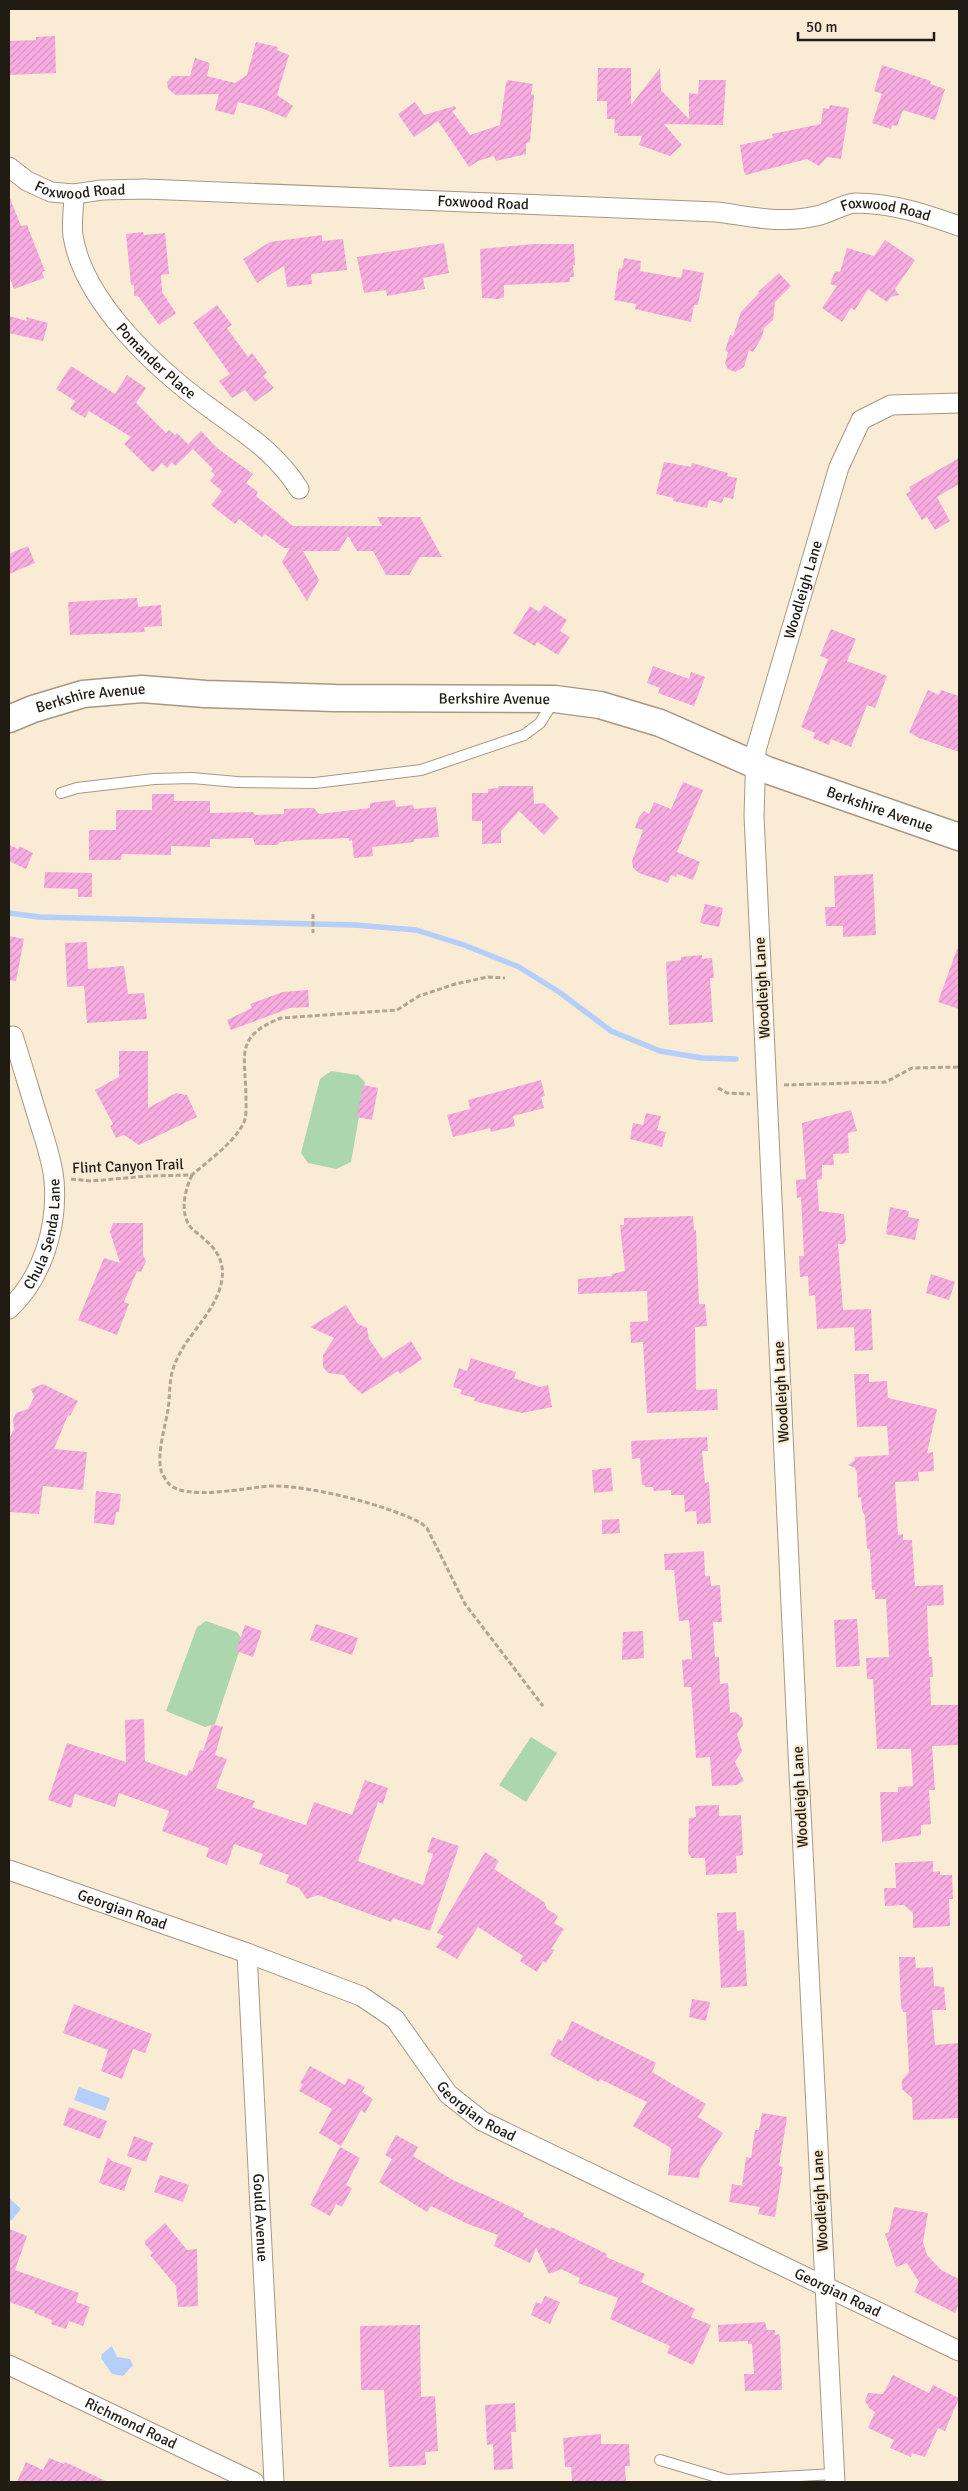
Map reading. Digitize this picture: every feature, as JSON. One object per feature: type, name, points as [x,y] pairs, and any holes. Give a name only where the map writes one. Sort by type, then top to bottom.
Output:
[{"type":"street","name":"Foxwood Road","points":[[9,167],[27,181],[51,192],[74,194],[102,190],[155,190],[717,212],[778,221],[817,216],[853,203],[890,205],[924,213],[959,226]]},
{"type":"street","name":"Pomander Place","points":[[74,194],[73,236],[88,278],[106,310],[138,346],[191,394],[267,449],[287,470],[298,489]]},
{"type":"street","name":"Woodleigh Lane","points":[[835,2478],[824,2285],[755,835],[755,765],[756,750],[839,467],[861,420],[891,406],[959,403]]},
{"type":"street","name":"Berkshire Avenue","points":[[9,719],[33,709],[84,694],[142,689],[205,694],[335,698],[555,699],[600,705],[660,724],[755,765],[959,837]]},
{"type":"street","name":"Chula Senda Lane","points":[[13,1036],[49,1152],[54,1179],[54,1207],[47,1250],[13,1298]]},
{"type":"street","name":"Georgian Road","points":[[9,1870],[247,1953],[361,1996],[395,2019],[448,2094],[482,2121],[959,2351]]},
{"type":"street","name":"Gould Avenue","points":[[247,1953],[274,2482]]},
{"type":"street","name":"Richmond Road","points":[[9,2365],[254,2482]]},
{"type":"lane","points":[[61,793],[77,788],[154,779],[192,778],[237,782],[315,783],[422,770],[524,734],[540,723],[555,699]]},
{"type":"lane","points":[[660,2460],[727,2480],[835,2478]]},
{"type":"path","points":[[312,914],[314,933]]},
{"type":"path","name":"Flint Canyon Trail","points":[[54,1179],[79,1178],[91,1181],[148,1176],[192,1175],[221,1149],[243,1125],[246,1112],[246,1043],[257,1028],[281,1018],[396,1010],[424,994],[455,984],[488,977],[505,978]]},
{"type":"path","points":[[781,1086],[886,1082],[912,1068],[959,1067]]},
{"type":"path","points":[[718,1088],[735,1094],[753,1094]]},
{"type":"path","points":[[192,1175],[185,1189],[184,1211],[190,1226],[217,1250],[222,1270],[219,1289],[213,1304],[193,1334],[181,1346],[173,1370],[162,1441],[161,1470],[169,1484],[179,1490],[209,1492],[271,1486],[301,1487],[364,1503],[421,1523],[427,1528],[465,1604],[543,1706]]},
{"type":"green space","points":[[331,1071],[358,1075],[365,1082],[351,1162],[336,1169],[308,1163],[301,1153],[320,1079]]},
{"type":"green space","points":[[206,1621],[237,1632],[243,1640],[215,1724],[205,1727],[166,1711],[197,1627]]},
{"type":"green space","points":[[531,1737],[557,1753],[526,1802],[499,1785]]},
{"type":"water","points":[[79,2087],[110,2098],[105,2111],[74,2100]]},
{"type":"water","points":[[9,2198],[21,2209],[11,2221],[9,2219]]},
{"type":"water","points":[[112,2346],[117,2357],[130,2359],[133,2365],[123,2376],[112,2374],[101,2358],[102,2354]]},
{"type":"building","points":[[55,36],[56,73],[9,75],[9,41],[36,40],[36,37]]},
{"type":"building","points":[[256,42],[278,47],[277,50],[289,55],[277,95],[293,106],[286,118],[261,108],[238,102],[234,115],[215,110],[219,94],[176,95],[168,89],[167,82],[172,76],[190,76],[195,58],[210,63],[207,76],[235,83],[247,75]]},
{"type":"building","points":[[882,65],[931,81],[930,84],[945,89],[935,120],[903,110],[897,126],[892,125],[891,129],[872,123],[882,94],[874,91]]},
{"type":"building","points":[[598,68],[631,68],[631,105],[660,68],[661,90],[689,119],[689,93],[698,94],[699,80],[726,80],[723,125],[664,124],[682,145],[670,156],[639,145],[642,136],[618,136],[618,133],[614,133],[615,119],[607,119],[607,101],[597,101]]},
{"type":"building","points":[[508,80],[533,84],[531,94],[534,95],[530,142],[526,143],[526,154],[496,161],[494,156],[478,161],[469,167],[438,121],[414,137],[398,114],[415,102],[424,115],[455,106],[456,109],[452,111],[470,135],[500,125]]},
{"type":"building","points":[[830,105],[849,108],[841,159],[827,157],[819,166],[807,159],[746,175],[740,145],[773,138],[772,134],[821,124],[823,108],[829,109]]},
{"type":"building","points":[[9,196],[21,226],[27,225],[45,271],[42,272],[44,278],[14,289],[9,276]]},
{"type":"building","points":[[143,232],[144,235],[165,233],[169,274],[161,275],[162,292],[176,313],[159,325],[138,296],[134,296],[134,285],[131,285],[126,234]]},
{"type":"building","points":[[322,235],[322,241],[343,239],[347,270],[311,274],[312,284],[287,287],[284,266],[257,283],[243,259],[270,242]]},
{"type":"building","points":[[885,240],[915,260],[895,289],[899,295],[891,297],[887,302],[868,289],[855,310],[851,308],[842,322],[822,308],[837,286],[830,284],[835,271],[840,272],[847,248],[874,256]]},
{"type":"building","points":[[444,243],[449,273],[423,278],[425,289],[387,296],[386,290],[364,293],[357,257]]},
{"type":"building","points":[[535,244],[574,244],[574,277],[570,277],[570,282],[504,285],[504,297],[499,299],[482,298],[480,249]]},
{"type":"building","points":[[624,258],[641,261],[640,271],[681,278],[683,269],[704,273],[698,305],[694,305],[691,322],[635,309],[636,304],[614,300],[619,268],[622,269]]},
{"type":"building","points":[[779,273],[791,286],[775,302],[773,320],[764,328],[762,337],[753,352],[749,350],[744,367],[735,372],[728,369],[725,364],[728,352],[725,351],[730,335],[733,336],[741,312],[758,292]]},
{"type":"building","points":[[217,305],[232,325],[227,328],[248,357],[252,353],[267,373],[263,376],[274,388],[255,402],[245,390],[232,398],[219,381],[230,374],[193,323]]},
{"type":"building","points":[[9,316],[27,321],[26,317],[48,323],[43,341],[9,333]]},
{"type":"building","points":[[71,366],[115,394],[127,375],[146,388],[136,403],[166,433],[169,430],[175,435],[177,433],[188,444],[201,431],[217,448],[253,474],[246,483],[258,492],[256,496],[293,526],[382,526],[377,517],[420,517],[442,557],[420,557],[409,575],[386,575],[373,551],[357,551],[348,536],[339,551],[303,551],[319,580],[307,601],[282,562],[290,548],[284,548],[265,534],[262,537],[239,519],[235,524],[211,505],[222,491],[210,481],[215,475],[211,471],[213,469],[193,449],[175,466],[172,462],[167,468],[162,463],[153,472],[124,444],[131,437],[89,411],[85,418],[70,409],[75,401],[56,389]]},
{"type":"building","points":[[959,458],[959,484],[937,497],[950,521],[935,530],[927,517],[922,520],[906,494],[911,491],[909,487]]},
{"type":"building","points":[[664,462],[691,467],[692,463],[728,473],[727,476],[737,478],[733,499],[724,497],[722,503],[709,500],[707,508],[673,501],[674,498],[656,494]]},
{"type":"building","points":[[28,546],[35,563],[9,574],[9,554]]},
{"type":"building","points":[[137,598],[138,607],[161,605],[162,626],[144,627],[145,632],[70,635],[68,602]]},
{"type":"building","points":[[544,605],[567,620],[560,631],[570,637],[558,655],[537,642],[535,646],[513,633],[530,606],[539,612]]},
{"type":"building","points":[[831,629],[856,639],[847,661],[887,676],[875,708],[867,705],[851,747],[831,739],[829,745],[813,738],[815,733],[801,727],[828,659],[820,656]]},
{"type":"building","points":[[653,666],[689,679],[691,672],[705,677],[694,706],[658,693],[660,688],[647,683]]},
{"type":"building","points":[[928,690],[939,695],[941,690],[959,696],[959,752],[919,738],[909,732]]},
{"type":"building","points":[[683,782],[703,790],[677,852],[700,862],[693,880],[677,874],[676,877],[671,875],[668,883],[639,873],[633,868],[632,861],[643,830],[635,828],[639,817],[644,811],[649,814],[654,802],[671,809]]},
{"type":"building","points":[[498,786],[533,786],[534,804],[544,803],[559,818],[544,835],[519,811],[501,831],[501,843],[482,844],[482,821],[472,821],[472,793],[488,793],[488,789],[498,788]]},
{"type":"building","points":[[152,794],[174,794],[174,801],[210,801],[210,813],[253,812],[255,815],[284,814],[284,809],[307,808],[314,808],[319,814],[370,808],[370,803],[395,800],[396,807],[413,805],[414,809],[436,807],[439,837],[414,839],[414,842],[372,847],[373,856],[354,858],[352,840],[349,841],[349,838],[280,842],[277,845],[255,845],[253,838],[210,839],[210,847],[171,846],[171,855],[122,854],[121,860],[89,860],[89,830],[116,830],[116,810],[152,810]]},
{"type":"building","points":[[9,845],[18,849],[19,846],[33,853],[26,869],[9,861]]},
{"type":"building","points":[[45,872],[92,873],[92,897],[78,897],[78,889],[44,888]]},
{"type":"building","points":[[873,874],[876,935],[843,937],[843,926],[826,926],[825,907],[835,907],[834,876]]},
{"type":"building","points":[[705,904],[723,908],[719,927],[700,923]]},
{"type":"building","points":[[9,936],[24,939],[16,981],[9,980]]},
{"type":"building","points":[[87,942],[88,969],[124,966],[128,994],[144,993],[147,1019],[87,1023],[84,986],[67,987],[65,943]]},
{"type":"building","points":[[957,949],[959,949],[959,1009],[938,1002]]},
{"type":"building","points":[[702,955],[702,959],[712,958],[714,978],[710,978],[713,1022],[669,1025],[666,962],[681,960],[681,957]]},
{"type":"building","points":[[308,990],[309,1007],[290,1008],[231,1030],[227,1020],[252,1008],[250,1004],[283,992]]},
{"type":"building","points":[[119,1051],[148,1051],[148,1108],[176,1093],[187,1095],[197,1117],[139,1145],[124,1135],[116,1138],[110,1126],[113,1124],[95,1090],[119,1077]]},
{"type":"building","points":[[541,1080],[545,1096],[541,1097],[544,1108],[513,1116],[515,1126],[491,1132],[490,1128],[453,1137],[447,1115],[470,1109],[468,1100]]},
{"type":"building","points":[[363,1085],[378,1088],[372,1120],[357,1117]]},
{"type":"building","points":[[851,1110],[857,1131],[848,1133],[849,1153],[833,1154],[834,1165],[822,1165],[822,1179],[817,1180],[819,1211],[844,1214],[846,1240],[844,1244],[838,1244],[843,1310],[871,1309],[873,1350],[855,1351],[854,1327],[817,1329],[815,1295],[809,1296],[808,1276],[800,1277],[799,1256],[804,1256],[801,1197],[797,1198],[796,1180],[806,1179],[802,1123]]},
{"type":"building","points":[[646,1113],[661,1116],[657,1130],[666,1132],[662,1147],[630,1139],[633,1123],[643,1125]]},
{"type":"building","points":[[890,1207],[909,1211],[908,1217],[919,1219],[915,1240],[886,1234]]},
{"type":"building","points":[[693,1216],[694,1230],[696,1230],[699,1304],[705,1304],[707,1326],[695,1327],[696,1390],[717,1389],[718,1410],[647,1413],[643,1342],[631,1343],[630,1322],[648,1321],[647,1291],[578,1294],[578,1279],[612,1276],[612,1274],[625,1271],[620,1225],[624,1225],[624,1218]]},
{"type":"building","points":[[113,1223],[143,1223],[143,1255],[146,1261],[141,1272],[137,1271],[124,1302],[129,1304],[117,1335],[78,1320],[104,1258],[120,1263],[110,1232]]},
{"type":"building","points":[[931,1274],[955,1282],[949,1300],[926,1293]]},
{"type":"building","points":[[346,1305],[358,1324],[367,1328],[369,1339],[383,1359],[411,1341],[422,1359],[400,1374],[398,1371],[362,1394],[344,1375],[328,1373],[323,1367],[323,1355],[334,1338],[310,1327]]},
{"type":"building","points":[[471,1358],[516,1372],[514,1378],[540,1387],[548,1385],[552,1407],[522,1413],[474,1401],[475,1398],[460,1394],[462,1390],[453,1387],[459,1368],[467,1371]]},
{"type":"building","points":[[854,1374],[869,1374],[869,1382],[887,1381],[888,1398],[937,1409],[927,1453],[933,1452],[934,1471],[918,1472],[919,1481],[895,1482],[898,1535],[903,1534],[903,1540],[912,1540],[915,1586],[943,1585],[944,1605],[927,1606],[929,1657],[932,1657],[933,1677],[930,1677],[931,1705],[959,1705],[959,1745],[932,1746],[935,1790],[929,1790],[931,1824],[921,1825],[921,1835],[882,1842],[880,1792],[898,1792],[898,1787],[913,1786],[911,1749],[877,1749],[873,1679],[867,1679],[866,1658],[889,1657],[886,1599],[875,1599],[875,1590],[872,1590],[870,1549],[867,1549],[865,1516],[862,1510],[861,1497],[858,1498],[857,1473],[855,1468],[848,1465],[855,1460],[854,1457],[889,1455],[887,1426],[857,1427]]},
{"type":"building","points":[[43,1384],[78,1401],[70,1416],[68,1415],[54,1449],[87,1452],[83,1490],[43,1486],[39,1514],[9,1512],[9,1439],[14,1429],[13,1420],[16,1413],[28,1409],[34,1397],[31,1389]]},
{"type":"building","points":[[707,1437],[708,1451],[702,1451],[705,1483],[709,1482],[711,1523],[697,1524],[696,1511],[685,1512],[684,1495],[671,1495],[671,1490],[654,1491],[653,1487],[642,1485],[640,1458],[632,1459],[631,1441]]},
{"type":"building","points":[[611,1468],[613,1491],[594,1493],[592,1470]]},
{"type":"building","points":[[96,1491],[121,1494],[119,1512],[116,1512],[114,1525],[94,1523]]},
{"type":"building","points":[[619,1519],[620,1533],[602,1534],[602,1520]]},
{"type":"building","points":[[704,1551],[705,1576],[710,1576],[711,1586],[720,1585],[722,1622],[713,1622],[715,1657],[719,1657],[720,1684],[728,1683],[730,1713],[736,1712],[742,1718],[743,1725],[737,1734],[742,1751],[735,1762],[744,1781],[736,1785],[712,1786],[710,1757],[696,1758],[691,1687],[684,1687],[682,1660],[692,1659],[689,1620],[679,1621],[674,1570],[665,1570],[664,1554]]},
{"type":"building","points":[[857,1619],[860,1666],[836,1667],[834,1620]]},
{"type":"building","points":[[316,1624],[358,1638],[352,1655],[310,1640]]},
{"type":"building","points":[[245,1625],[262,1631],[253,1657],[236,1651]]},
{"type":"building","points":[[643,1631],[644,1658],[622,1660],[623,1632]]},
{"type":"building","points":[[144,1719],[145,1761],[187,1776],[189,1770],[192,1771],[200,1750],[203,1751],[212,1724],[223,1727],[215,1755],[227,1759],[216,1788],[255,1801],[252,1807],[306,1825],[314,1802],[352,1815],[365,1780],[388,1788],[383,1804],[378,1802],[358,1861],[423,1885],[433,1854],[427,1852],[432,1837],[459,1846],[430,1931],[393,1918],[391,1922],[318,1895],[307,1899],[299,1888],[286,1883],[289,1875],[259,1864],[263,1854],[234,1844],[227,1865],[206,1857],[209,1848],[162,1831],[169,1811],[119,1793],[115,1807],[75,1794],[71,1808],[48,1800],[67,1743],[126,1762],[125,1720]]},
{"type":"building","points":[[719,1805],[719,1816],[741,1815],[743,1855],[736,1856],[737,1873],[706,1875],[705,1858],[691,1858],[688,1852],[689,1818],[696,1817],[695,1806]]},
{"type":"building","points":[[485,1852],[499,1861],[494,1869],[544,1902],[547,1909],[558,1916],[554,1923],[564,1929],[551,1949],[554,1950],[546,1963],[543,1961],[537,1972],[520,1961],[523,1956],[478,1927],[457,1959],[436,1947],[444,1936],[437,1933]]},
{"type":"building","points":[[933,1861],[933,1872],[940,1871],[940,1875],[952,1875],[953,1899],[949,1899],[950,1926],[913,1928],[913,1913],[904,1905],[885,1906],[884,1888],[896,1888],[895,1863]]},
{"type":"building","points":[[736,1912],[737,1931],[744,1930],[747,1986],[721,1988],[717,1913]]},
{"type":"building","points":[[899,1957],[915,1957],[916,1968],[933,1967],[934,1986],[944,1987],[946,2010],[932,2010],[935,2045],[959,2043],[959,2118],[913,2120],[912,2098],[902,2089],[902,2080],[909,2072],[906,2012],[903,2012],[901,2006]]},
{"type":"building","points":[[692,1999],[710,2002],[706,2021],[689,2017]]},
{"type":"building","points":[[74,2004],[152,2034],[145,2053],[133,2049],[122,2079],[101,2071],[108,2050],[63,2033]]},
{"type":"building","points":[[572,2021],[656,2063],[652,2072],[706,2104],[698,2117],[723,2133],[700,2169],[699,2178],[668,2175],[671,2148],[633,2126],[647,2102],[600,2079],[599,2082],[550,2055],[558,2039],[562,2041]]},
{"type":"building","points":[[310,2066],[345,2085],[348,2078],[365,2087],[362,2092],[373,2099],[365,2113],[361,2110],[341,2146],[319,2133],[332,2109],[299,2091],[303,2084],[300,2083]]},
{"type":"building","points":[[69,2107],[107,2121],[100,2139],[63,2125]]},
{"type":"building","points":[[762,2113],[787,2117],[779,2166],[783,2167],[775,2217],[758,2214],[760,2207],[729,2202],[732,2184],[742,2186],[746,2157],[751,2158],[755,2130],[759,2130]]},
{"type":"building","points":[[396,2135],[418,2147],[413,2156],[453,2180],[524,2213],[523,2216],[550,2229],[551,2227],[607,2254],[606,2257],[645,2274],[641,2282],[695,2309],[691,2317],[711,2325],[693,2365],[667,2353],[670,2346],[610,2319],[618,2298],[578,2283],[580,2278],[561,2269],[549,2274],[536,2248],[530,2263],[494,2246],[498,2235],[468,2224],[431,2206],[427,2212],[379,2182],[392,2159],[385,2155]]},
{"type":"building","points":[[134,2136],[153,2143],[146,2162],[127,2156]]},
{"type":"building","points":[[340,2147],[360,2158],[346,2185],[352,2188],[342,2207],[336,2204],[330,2216],[310,2205]]},
{"type":"building","points":[[108,2157],[112,2161],[132,2168],[124,2191],[99,2183]]},
{"type":"building","points":[[160,2175],[189,2185],[183,2202],[154,2192]]},
{"type":"building","points":[[894,2207],[928,2213],[923,2242],[927,2255],[941,2270],[959,2279],[959,2304],[955,2313],[914,2292],[919,2282],[907,2263],[896,2267],[885,2234],[889,2232]]},
{"type":"building","points":[[165,2223],[187,2250],[197,2249],[198,2306],[178,2307],[176,2286],[150,2255],[153,2253],[145,2244],[145,2241]]},
{"type":"building","points":[[9,2229],[27,2236],[15,2270],[79,2293],[76,2302],[90,2307],[83,2326],[69,2321],[66,2329],[51,2324],[52,2320],[34,2313],[35,2311],[9,2302]]},
{"type":"building","points":[[545,2296],[560,2302],[550,2324],[531,2315],[536,2302],[541,2304]]},
{"type":"building","points":[[765,2322],[767,2330],[775,2330],[775,2335],[779,2334],[780,2337],[782,2390],[745,2391],[744,2374],[754,2374],[752,2344],[748,2344],[748,2341],[719,2342],[718,2325]]},
{"type":"building","points":[[420,2325],[421,2397],[435,2396],[438,2451],[425,2452],[426,2465],[389,2467],[384,2390],[361,2390],[360,2326]]},
{"type":"building","points":[[893,2375],[929,2393],[933,2385],[959,2398],[945,2431],[938,2428],[925,2457],[912,2453],[911,2457],[890,2448],[894,2440],[868,2428],[875,2412],[870,2409],[865,2401],[868,2393],[883,2394]]},
{"type":"building","points":[[515,2403],[516,2432],[511,2432],[513,2469],[494,2470],[493,2444],[487,2445],[485,2405]]},
{"type":"building","points":[[601,2434],[601,2444],[629,2444],[630,2466],[625,2466],[626,2482],[572,2482],[571,2467],[565,2467],[563,2438]]},
{"type":"building","points":[[49,2458],[64,2464],[65,2462],[108,2482],[17,2482],[26,2462],[43,2470]]},
{"type":"waterway","points":[[9,913],[39,917],[355,925],[416,930],[464,945],[519,967],[559,992],[611,1031],[660,1051],[702,1058],[736,1059]]}]
